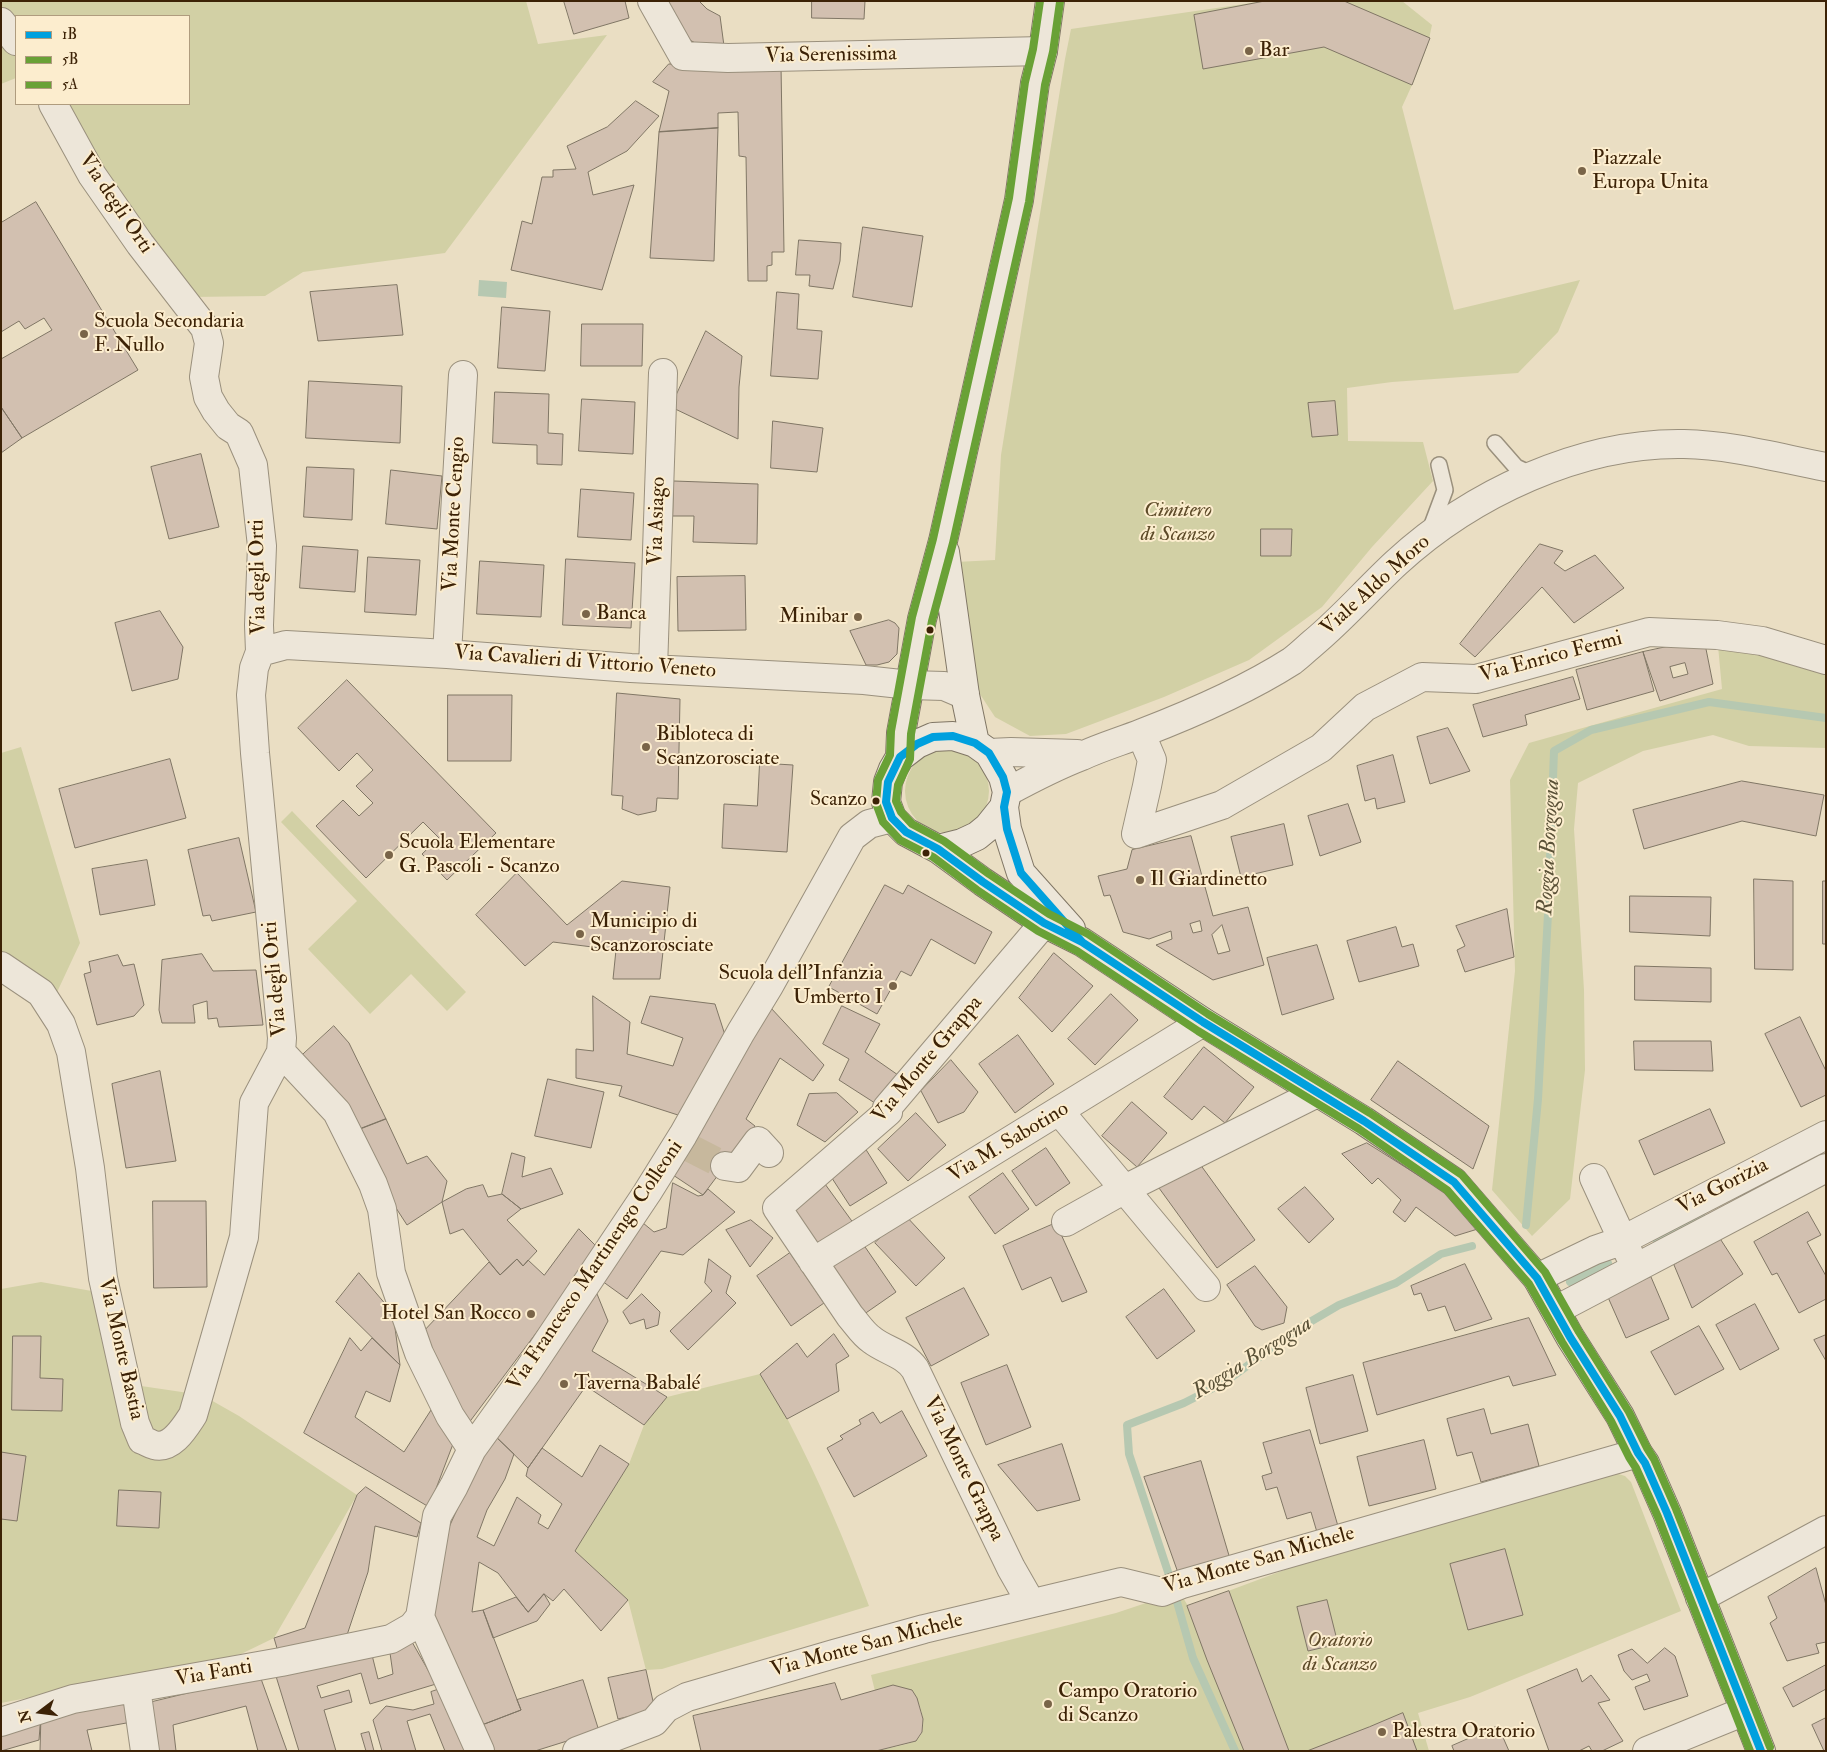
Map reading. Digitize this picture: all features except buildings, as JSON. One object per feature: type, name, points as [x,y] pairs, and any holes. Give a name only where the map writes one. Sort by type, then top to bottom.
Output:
[{"type":"street","name":"Via Serenissima","points":[[652,1],[683,56],[738,58],[1043,51]]},
{"type":"street","points":[[1050,1],[1043,51],[1035,83],[1019,200],[943,540],[922,619],[901,733],[900,757],[888,782],[886,802],[892,818],[906,832],[938,849],[1044,923],[1082,942],[1203,1022],[1364,1121],[1454,1182],[1537,1278],[1570,1337],[1620,1416],[1638,1453],[1645,1462],[1761,1751]]},
{"type":"street","points":[[1,22],[15,40]]},
{"type":"street","name":"Via degli Orti","points":[[54,105],[92,175],[140,244],[205,328],[210,343],[204,377],[208,397],[216,412],[228,426],[239,433],[253,465],[262,546],[259,625],[260,652],[254,668],[251,696],[282,1038],[281,1052]]},
{"type":"street","name":"Via Asiago","points":[[653,669],[664,373]]},
{"type":"street","name":"Via Monte Cengio","points":[[446,654],[463,375]]},
{"type":"street","name":"Viale Aldo Moro","points":[[1005,800],[1084,755],[1141,734],[1225,699],[1293,660],[1337,623],[1396,563],[1428,537],[1480,501],[1533,475],[1598,454],[1641,446],[1685,444],[1741,450],[1826,467]]},
{"type":"street","points":[[943,540],[964,695],[982,748],[1003,777],[1007,829],[1021,873],[1082,942]]},
{"type":"street","name":"Via Enrico Fermi","points":[[1141,734],[1152,760],[1148,786],[1136,834],[1222,805],[1321,748],[1365,707],[1422,677],[1476,679],[1649,632],[1717,635],[1762,641],[1826,660]]},
{"type":"street","name":"Via Cavalieri di Vittorio Veneto","points":[[260,652],[286,645],[446,654],[653,669],[944,686],[964,695]]},
{"type":"street","points":[[900,757],[917,744],[933,737],[953,736],[982,748]]},
{"type":"street","name":"Viale Aldo Moro","points":[[982,748],[1010,752],[1084,755]]},
{"type":"street","points":[[938,849],[962,843],[977,836],[988,827],[1005,800]]},
{"type":"street","name":"Via Francesco Martinengo Colleoni","points":[[420,1617],[437,1516],[472,1449],[534,1363],[647,1193],[686,1141],[741,1032],[769,986],[852,837],[868,824],[892,818]]},
{"type":"street","name":"Via Monte Grappa","points":[[1031,1603],[1011,1568],[915,1369],[905,1358],[872,1341],[863,1332],[850,1316],[778,1208],[888,1112],[887,1108],[1044,923]]},
{"type":"street","name":"Via Monte Bastia","points":[[1,966],[41,993],[61,1024],[71,1052],[111,1317],[135,1423],[142,1440],[155,1446],[167,1444],[181,1432],[193,1414],[244,1237],[254,1103],[281,1052]]},
{"type":"street","name":"Via M. Sabotino","points":[[814,1262],[1060,1112],[1203,1022]]},
{"type":"street","points":[[281,1052],[337,1112],[373,1184],[382,1209],[391,1273],[419,1353],[450,1416],[472,1449]]},
{"type":"street","points":[[1066,1222],[1124,1189],[1317,1093]]},
{"type":"street","points":[[1060,1112],[1206,1287]]},
{"type":"street","name":"Via Gorizia","points":[[1537,1278],[1595,1250],[1621,1241],[1826,1134]]},
{"type":"street","points":[[725,1166],[738,1168],[758,1141],[769,1152]]},
{"type":"street","name":"Via Gorizia","points":[[1556,1310],[1826,1168]]},
{"type":"street","points":[[1594,1178],[1621,1241],[1639,1267]]},
{"type":"street","name":"Via Monte San Michele","points":[[578,1751],[654,1722],[666,1708],[687,1697],[840,1652],[1121,1582],[1169,1589],[1638,1453]]},
{"type":"street","points":[[1700,1598],[1826,1530]]},
{"type":"street","points":[[420,1617],[480,1751]]},
{"type":"street","name":"Via Fanti","points":[[1,1722],[74,1699],[281,1662],[391,1639],[412,1627],[420,1617]]},
{"type":"street","points":[[136,1688],[146,1751]]},
{"type":"street","points":[[1647,1751],[1745,1711]]},
{"type":"lane","points":[[1495,443],[1516,468],[1533,475]]},
{"type":"lane","points":[[1428,537],[1445,490],[1439,465]]},
{"type":"green space","points":[[1,1],[526,1],[538,44],[607,35],[445,253],[303,272],[265,296],[192,297],[175,280],[62,105],[190,105],[190,15],[15,15],[15,28],[1,8]]},
{"type":"green space","name":"Cimitero di Scanzo","points":[[1265,1],[1402,1],[1432,25],[1423,56],[1402,107],[1454,310],[1580,280],[1558,332],[1518,373],[1392,382],[1347,388],[1348,441],[1423,442],[1433,481],[1372,547],[1322,607],[1249,660],[1164,697],[1066,734],[1030,736],[995,717],[974,685],[956,562],[995,560],[1001,455],[1071,29]]},
{"type":"green space","points":[[1,22],[15,40],[15,78],[1,84]]},
{"type":"green space","points":[[1717,635],[1826,660],[1826,748],[1749,746],[1713,735],[1643,751],[1578,783],[1574,829],[1584,990],[1585,1070],[1570,1199],[1532,1236],[1492,1190],[1515,971],[1510,780],[1529,743],[1722,689]]},
{"type":"green space","points":[[21,747],[80,943],[51,1005],[1,982],[1,753]]},
{"type":"green space","points":[[947,749],[963,752],[977,761],[986,775],[989,791],[986,807],[977,821],[963,830],[947,833],[931,830],[917,821],[908,807],[905,791],[908,775],[917,761],[931,752]]},
{"type":"green space","points":[[292,811],[466,992],[447,1011],[411,974],[370,1014],[308,949],[357,901],[281,822]]},
{"type":"green space","points":[[41,1282],[103,1293],[121,1383],[202,1395],[239,1416],[357,1495],[274,1638],[241,1654],[149,1674],[130,1674],[85,1687],[1,1703],[1,1289]]},
{"type":"green space","points":[[760,1374],[785,1414],[821,1489],[869,1606],[662,1669],[646,1670],[628,1600],[575,1551],[629,1464],[644,1425],[667,1397]]},
{"type":"green space","name":"Oratorio di Scanzo","points":[[1599,1468],[1625,1476],[1631,1482],[1681,1611],[1470,1697],[1418,1713],[1429,1751],[876,1751],[915,1741],[920,1737],[923,1724],[921,1709],[912,1691],[875,1691],[871,1675],[1116,1613],[1149,1602],[1176,1586],[1188,1606],[1413,1522]]},
{"type":"shaded area","points":[[479,280],[507,282],[506,298],[478,296]]},
{"type":"waterway","name":"Roggia Borgogna","points":[[1526,1225],[1538,1099],[1554,751],[1591,730],[1709,702],[1826,718]]},
{"type":"waterway","points":[[1656,1239],[1701,1215]]},
{"type":"waterway","name":"Roggia Borgogna","points":[[1235,1751],[1193,1658],[1171,1581],[1129,1454],[1127,1425],[1184,1403],[1225,1382],[1298,1329],[1339,1305],[1396,1283],[1441,1254],[1472,1246]]},
{"type":"waterway","points":[[1570,1282],[1608,1263]]},
{"type":"tunnel","points":[[690,1148],[725,1166]]},
{"type":"transit line","name":"5B","points":[[1040,1],[1033,49],[1025,82],[1009,198],[933,539],[912,617],[891,731],[890,755],[878,780],[876,803],[883,822],[900,840],[933,857],[977,890],[1038,931],[1077,951],[1198,1031],[1359,1129],[1447,1190],[1529,1284],[1611,1421],[1636,1468],[1658,1517],[1750,1751]]},
{"type":"transit line","name":"5A","points":[[1060,2],[1053,52],[1045,85],[1029,202],[953,543],[932,621],[911,734],[910,759],[898,785],[896,801],[901,812],[912,824],[944,841],[1049,914],[1088,934],[1208,1014],[1370,1113],[1462,1175],[1545,1272],[1579,1332],[1629,1412],[1654,1459],[1676,1509],[1770,1747]]},
{"type":"transit line","name":"1B","points":[[953,736],[975,743],[989,753],[1003,777],[1007,792],[1004,807],[1007,829],[1021,873],[1082,942],[1044,923],[938,849],[906,832],[892,818],[886,802],[888,782],[900,757],[917,744],[933,737],[953,736]]},
{"type":"transit line","name":"1B","points":[[1082,942],[1203,1022],[1364,1121],[1454,1182],[1537,1278],[1570,1337],[1620,1416],[1645,1463],[1667,1513],[1761,1751]]},
{"type":"place","name":"Bar","points":[[1249,51]]},
{"type":"place","name":"Piazzale Europa Unita","points":[[1582,171]]},
{"type":"place","name":"Scuola Secondaria F. Nullo","points":[[84,334]]},
{"type":"place","name":"Banca","points":[[586,614]]},
{"type":"place","name":"Minibar","points":[[858,617]]},
{"type":"place","name":"Bibloteca di Scanzorosciate","points":[[646,747]]},
{"type":"place","name":"Scanzo","points":[[876,801]]},
{"type":"place","name":"Scuola Elementare G. Pascoli - Scanzo","points":[[389,855]]},
{"type":"place","name":"Il Giardinetto","points":[[1140,880]]},
{"type":"place","name":"Municipio di Scanzorosciate","points":[[580,934]]},
{"type":"place","name":"Scuola dell'Infanzia Umberto I","points":[[893,986]]},
{"type":"place","name":"Hotel San Rocco","points":[[531,1314]]},
{"type":"place","name":"Taverna Babalé","points":[[564,1384]]},
{"type":"place","name":"Campo Oratorio di Scanzo","points":[[1048,1704]]},
{"type":"place","name":"Palestra Oratorio","points":[[1382,1732]]}]
